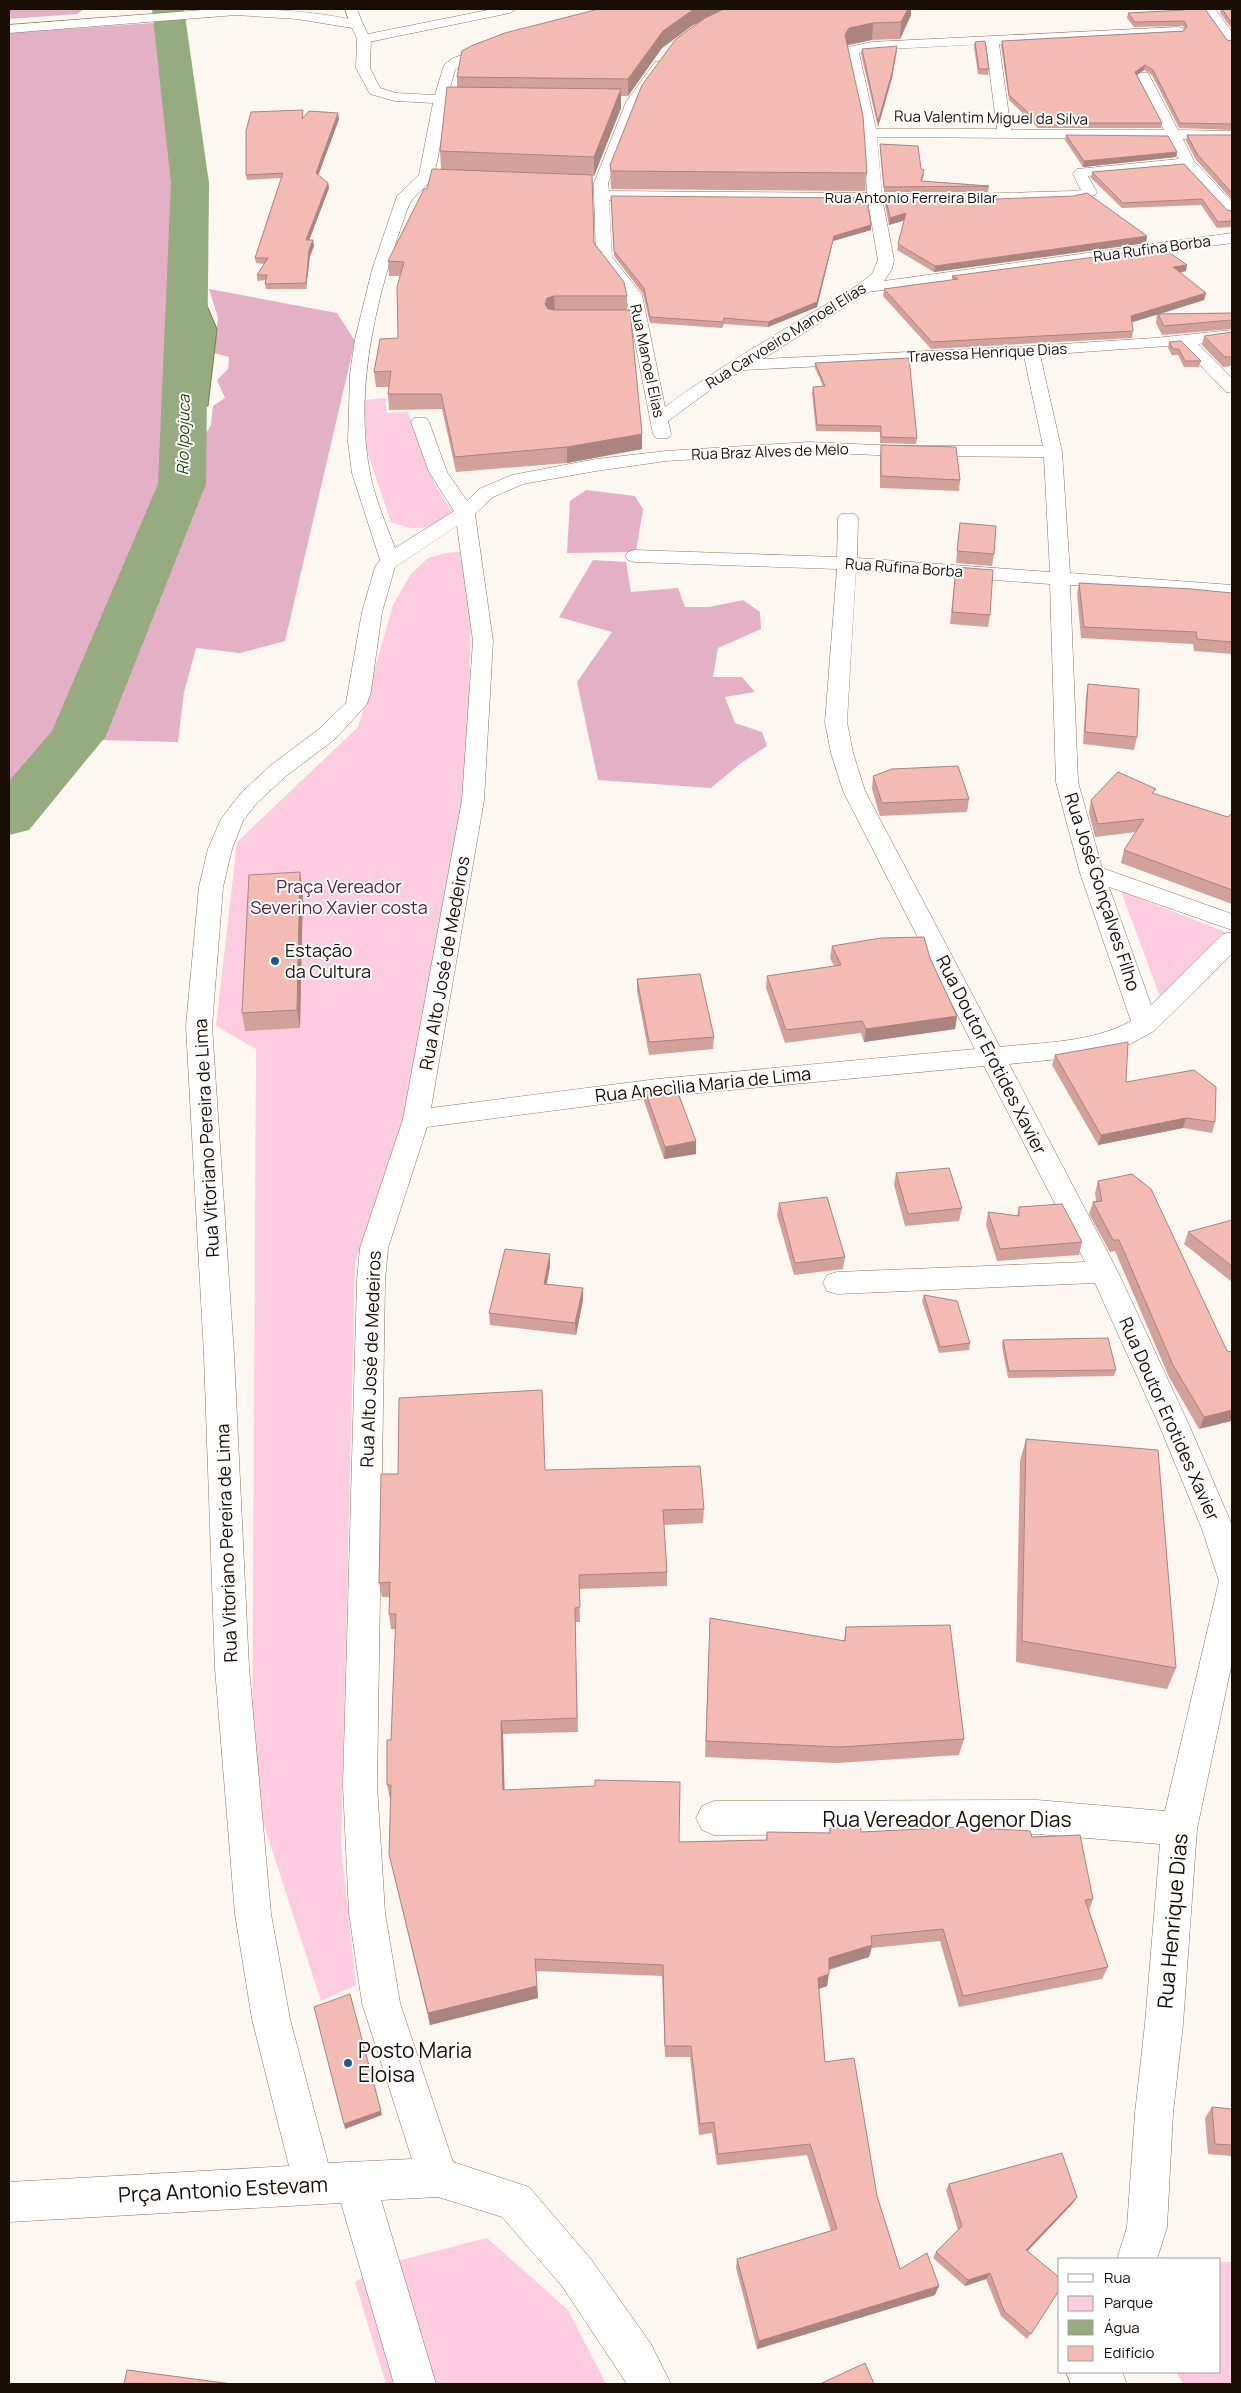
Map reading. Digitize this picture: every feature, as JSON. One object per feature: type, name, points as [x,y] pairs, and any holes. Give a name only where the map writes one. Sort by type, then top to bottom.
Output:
[{"type":"street","points":[[351,9],[364,39],[363,68],[375,90],[395,97],[476,100]]},
{"type":"street","points":[[364,39],[510,9]]},
{"type":"street","points":[[9,28],[236,11],[313,16],[357,25]]},
{"type":"street","points":[[1212,12],[1232,41]]},
{"type":"street","points":[[1006,135],[992,39],[1178,31]]},
{"type":"street","name":"Rua Carvoeiro Manoel Elias","points":[[660,419],[715,378],[741,365],[864,288],[878,277],[884,269],[886,260],[876,198],[870,133],[853,60],[853,50],[860,47],[992,39]]},
{"type":"street","points":[[390,560],[361,473],[355,434],[357,396],[367,320],[393,226],[405,196],[436,177],[440,100],[449,68],[470,56],[505,45]]},
{"type":"street","name":"Rua Manoel Elias","points":[[666,456],[634,295],[604,257],[601,189],[633,102],[669,52]]},
{"type":"street","points":[[1143,76],[1172,135],[1188,162],[1232,211]]},
{"type":"street","points":[[614,102],[633,102]]},
{"type":"street","name":"Rua Valentim Miguel da Silva","points":[[870,133],[1232,135]]},
{"type":"street","name":"Rua Antonio Ferreira Bilar","points":[[582,182],[601,189],[876,198],[969,199],[1082,195],[1090,192],[1081,176],[1082,172],[1188,162]]},
{"type":"street","name":"Rua Rufina Borba","points":[[864,288],[1232,238]]},
{"type":"street","points":[[622,318],[639,318]]},
{"type":"street","name":"Travessa Henrique Dias","points":[[741,365],[1031,351],[1232,335]]},
{"type":"street","points":[[1185,340],[1232,388]]},
{"type":"street","name":"Rua José Gonçalves Filho","points":[[1031,351],[1053,452],[1060,579],[1067,782],[1092,873],[1145,1025]]},
{"type":"street","points":[[420,422],[438,472],[465,513]]},
{"type":"street","name":"Rua Braz Alves de Melo","points":[[390,560],[465,513],[486,493],[519,479],[666,456],[808,447],[899,451],[1053,452]]},
{"type":"street","name":"Rua Alto José de Medeiros","points":[[438,2177],[381,2002],[367,1913],[360,1785],[371,1281],[374,1248],[416,1119],[473,800],[482,641],[465,513]]},
{"type":"street","name":"Rua Doutor Erotides Xavier","points":[[848,518],[847,564],[836,722],[842,753],[854,791],[1104,1272],[1182,1444],[1218,1529],[1232,1575]]},
{"type":"street","name":"Rua Rufina Borba","points":[[635,556],[847,564],[1232,591]]},
{"type":"street","name":"Rua Vitoriano Pereira de Lima","points":[[314,2184],[271,2019],[253,1914],[232,1668],[219,1355],[206,1117],[198,1026],[211,887],[220,849],[232,819],[249,798],[278,771],[327,734],[356,704],[360,691],[372,612],[385,566],[390,560]]},
{"type":"street","points":[[1092,873],[1232,922]]},
{"type":"street","name":"Rua Anecìlia Maria de Lima","points":[[416,1119],[657,1088],[1080,1048],[1121,1038],[1145,1025],[1232,940]]},
{"type":"street","points":[[837,1283],[1104,1272]]},
{"type":"street","name":"Rua Henrique Dias","points":[[1137,2258],[1147,2227],[1154,2113],[1164,2024],[1179,1829],[1225,1662],[1232,1587]]},
{"type":"street","name":"Rua Vereador Agenor Dias","points":[[714,1818],[1037,1817],[1179,1829]]},
{"type":"street","points":[[438,2177],[515,2201],[576,2272],[636,2359],[650,2384]]},
{"type":"street","name":"Prça Antonio Estevam","points":[[9,2202],[438,2177]]},
{"type":"street","points":[[355,2182],[415,2384]]},
{"type":"street","points":[[1073,2384],[1085,2373]]},
{"type":"street","points":[[1088,2373],[1106,2384]]},
{"type":"green space","points":[[385,398],[387,413],[408,412],[434,483],[452,511],[430,526],[409,528],[391,522],[367,451],[364,400]]},
{"type":"green space","name":"Praça Vereador Severino Xavier costa","points":[[469,551],[472,562],[467,808],[404,1124],[355,1263],[341,1846],[356,1985],[321,2001],[252,1788],[256,1049],[216,1026],[237,842],[358,727],[393,605],[411,574],[428,558],[446,553]]},
{"type":"green space","points":[[1121,891],[1228,933],[1162,1002]]},
{"type":"green space","points":[[487,2238],[568,2310],[606,2384],[386,2384],[355,2282],[393,2262]]},
{"type":"green space","points":[[1221,2262],[1232,2262],[1232,2384],[1183,2384],[1177,2373],[1221,2373]]},
{"type":"shaded area","points":[[9,9],[84,9],[77,14],[9,19]]},
{"type":"shaded area","points":[[153,23],[170,25],[180,106],[173,298],[183,441],[110,660],[9,802],[9,33]]},
{"type":"shaded area","points":[[209,289],[337,313],[355,341],[285,641],[240,653],[196,648],[184,692],[178,742],[99,740],[196,501],[200,443],[211,425],[213,406],[225,398],[217,380],[228,369],[229,357],[214,353],[218,318]]},
{"type":"shaded area","points":[[586,490],[635,496],[643,509],[636,552],[567,553],[570,501]]},
{"type":"shaded area","points":[[593,560],[626,562],[631,592],[678,588],[685,607],[709,607],[743,600],[760,612],[761,629],[718,648],[713,677],[742,677],[755,692],[725,697],[735,723],[762,732],[767,746],[741,763],[711,788],[598,780],[577,682],[612,632],[559,617]]},
{"type":"water","points":[[174,285],[200,289],[217,329],[208,406],[169,402]]},
{"type":"building","points":[[596,9],[694,9],[663,31],[628,79],[457,77],[462,51],[471,46],[505,33]]},
{"type":"building","points":[[724,9],[908,9],[901,22],[873,23],[849,28],[845,35],[863,116],[867,173],[611,171],[610,165],[642,85],[676,39],[705,18]]},
{"type":"building","points":[[1205,9],[1227,40],[1232,41],[1232,124],[1180,123],[1153,70],[1145,65],[1135,72],[1162,123],[1039,123],[1009,95],[1002,41],[1184,31],[1187,26],[1184,21],[1135,22],[1128,13]]},
{"type":"building","points":[[1222,9],[1232,9],[1232,23]]},
{"type":"building","points":[[985,41],[989,69],[979,69],[975,42]]},
{"type":"building","points":[[897,46],[892,73],[878,122],[862,49]]},
{"type":"building","points":[[447,87],[621,89],[594,157],[440,151]]},
{"type":"building","points":[[303,110],[302,119],[309,111],[338,113],[316,173],[328,183],[306,240],[313,240],[309,250],[306,283],[265,284],[267,275],[257,275],[268,258],[255,258],[283,173],[246,175],[246,131],[251,112]]},
{"type":"building","points":[[1066,135],[1168,136],[1177,152],[1084,161]]},
{"type":"building","points":[[1187,135],[1232,135],[1232,193],[1197,154]]},
{"type":"building","points":[[880,144],[918,146],[921,169],[924,170],[921,181],[989,186],[884,187]]},
{"type":"building","points":[[1184,164],[1227,210],[1232,211],[1232,221],[1218,222],[1202,199],[1123,203],[1092,172]]},
{"type":"building","points":[[432,169],[592,175],[594,243],[624,282],[627,296],[554,296],[547,298],[545,304],[548,309],[555,310],[630,310],[642,434],[567,447],[455,457],[441,394],[388,394],[391,371],[374,372],[380,339],[398,338],[397,287],[404,262],[388,261],[424,189],[427,189]]},
{"type":"building","points":[[1087,193],[1147,236],[935,266],[898,244],[906,213],[890,218],[886,199],[970,200],[1074,196]]},
{"type":"building","points":[[611,196],[867,198],[871,225],[834,236],[817,302],[768,322],[724,318],[723,322],[650,317],[644,288],[614,251]]},
{"type":"building","points":[[1163,248],[1187,265],[1173,267],[1206,293],[1131,316],[1133,331],[932,342],[884,289],[958,279],[952,276]]},
{"type":"building","points":[[1232,313],[1232,320],[1164,326],[1158,314]]},
{"type":"building","points":[[1232,332],[1232,357],[1225,357],[1204,336]]},
{"type":"building","points":[[1181,341],[1201,361],[1185,361],[1179,349],[1173,349],[1169,342]]},
{"type":"building","points":[[909,358],[917,438],[881,437],[881,426],[817,425],[813,387],[825,386],[815,363]]},
{"type":"building","points":[[881,445],[956,447],[960,480],[881,476]]},
{"type":"building","points":[[960,523],[996,526],[994,554],[957,551]]},
{"type":"building","points":[[956,567],[993,570],[990,615],[952,612]]},
{"type":"building","points":[[1079,583],[1232,593],[1232,642],[1197,639],[1196,632],[1084,627]]},
{"type":"building","points":[[1088,684],[1139,689],[1137,737],[1085,732]]},
{"type":"building","points":[[958,766],[969,799],[882,803],[873,776],[892,769]]},
{"type":"building","points":[[1118,772],[1156,789],[1152,793],[1228,817],[1232,814],[1232,890],[1124,850],[1144,819],[1098,824],[1091,800]]},
{"type":"building","name":"Estação da Cultura","points":[[300,872],[297,1010],[242,1013],[249,875]]},
{"type":"building","points":[[924,937],[930,958],[957,1016],[866,1029],[862,1021],[786,1030],[767,976],[841,965],[832,946],[881,938]]},
{"type":"building","points":[[700,974],[714,1037],[649,1042],[637,979]]},
{"type":"building","points":[[1128,1042],[1126,1082],[1194,1070],[1216,1087],[1215,1122],[1186,1118],[1101,1135],[1055,1055]]},
{"type":"building","points":[[675,1085],[696,1141],[665,1147],[644,1088]]},
{"type":"building","points":[[949,1168],[962,1208],[908,1214],[896,1173]]},
{"type":"building","points":[[1132,1174],[1151,1189],[1227,1351],[1232,1352],[1232,1410],[1204,1417],[1173,1365],[1119,1240],[1113,1240],[1093,1202],[1102,1201],[1098,1181]]},
{"type":"building","points":[[827,1197],[845,1257],[795,1263],[779,1203]]},
{"type":"building","points":[[1062,1204],[1082,1242],[1000,1249],[988,1212],[1019,1216],[1019,1207]]},
{"type":"building","points":[[1232,1220],[1232,1266],[1188,1232]]},
{"type":"building","points":[[505,1249],[550,1254],[544,1284],[583,1288],[575,1323],[489,1313]]},
{"type":"building","points":[[924,1295],[957,1301],[970,1343],[940,1347]]},
{"type":"building","points":[[1108,1338],[1116,1370],[1009,1371],[1003,1340]]},
{"type":"building","points":[[542,1390],[545,1470],[700,1466],[704,1509],[663,1510],[667,1572],[579,1575],[580,1607],[575,1608],[577,1718],[501,1721],[503,1790],[595,1786],[595,1780],[680,1782],[679,1842],[767,1840],[767,1832],[830,1833],[830,1828],[861,1828],[861,1832],[960,1827],[1030,1831],[1032,1837],[1080,1835],[1093,1899],[1085,1900],[1108,1967],[963,1996],[943,1929],[871,1936],[872,1945],[829,1958],[829,1974],[818,1978],[825,2062],[854,2058],[877,2196],[900,2269],[927,2253],[939,2286],[759,2341],[737,2259],[837,2229],[810,2144],[718,2154],[714,2122],[700,2124],[691,2046],[665,2046],[663,1965],[535,1959],[537,1986],[428,2013],[389,1854],[391,1785],[387,1785],[387,1740],[391,1740],[396,1614],[389,1614],[390,1582],[379,1583],[381,1474],[398,1474],[399,1398]]},
{"type":"building","points":[[1026,1439],[1158,1450],[1176,1668],[1022,1641]]},
{"type":"building","points":[[710,1618],[845,1641],[846,1627],[950,1625],[964,1739],[840,1747],[706,1741]]},
{"type":"building","name":"Posto Maria Eloisa","points":[[350,1994],[381,2111],[344,2124],[314,2007]]},
{"type":"building","points":[[1212,2107],[1232,2109],[1232,2145],[1215,2144]]},
{"type":"building","points":[[1062,2153],[1077,2197],[1026,2250],[1058,2276],[1058,2292],[1031,2334],[1004,2311],[990,2273],[968,2280],[936,2252],[962,2226],[949,2184]]},
{"type":"building","points":[[865,2363],[874,2384],[820,2384]]},
{"type":"building","points":[[127,2370],[232,2384],[124,2384]]},
{"type":"waterway","name":"Rio Ipojuca","points":[[9,817],[78,736],[182,484],[190,183],[168,9]]},
{"type":"place","name":"Estação da Cultura","points":[[275,961]]},
{"type":"place","name":"Posto Maria Eloisa","points":[[348,2063]]}]
